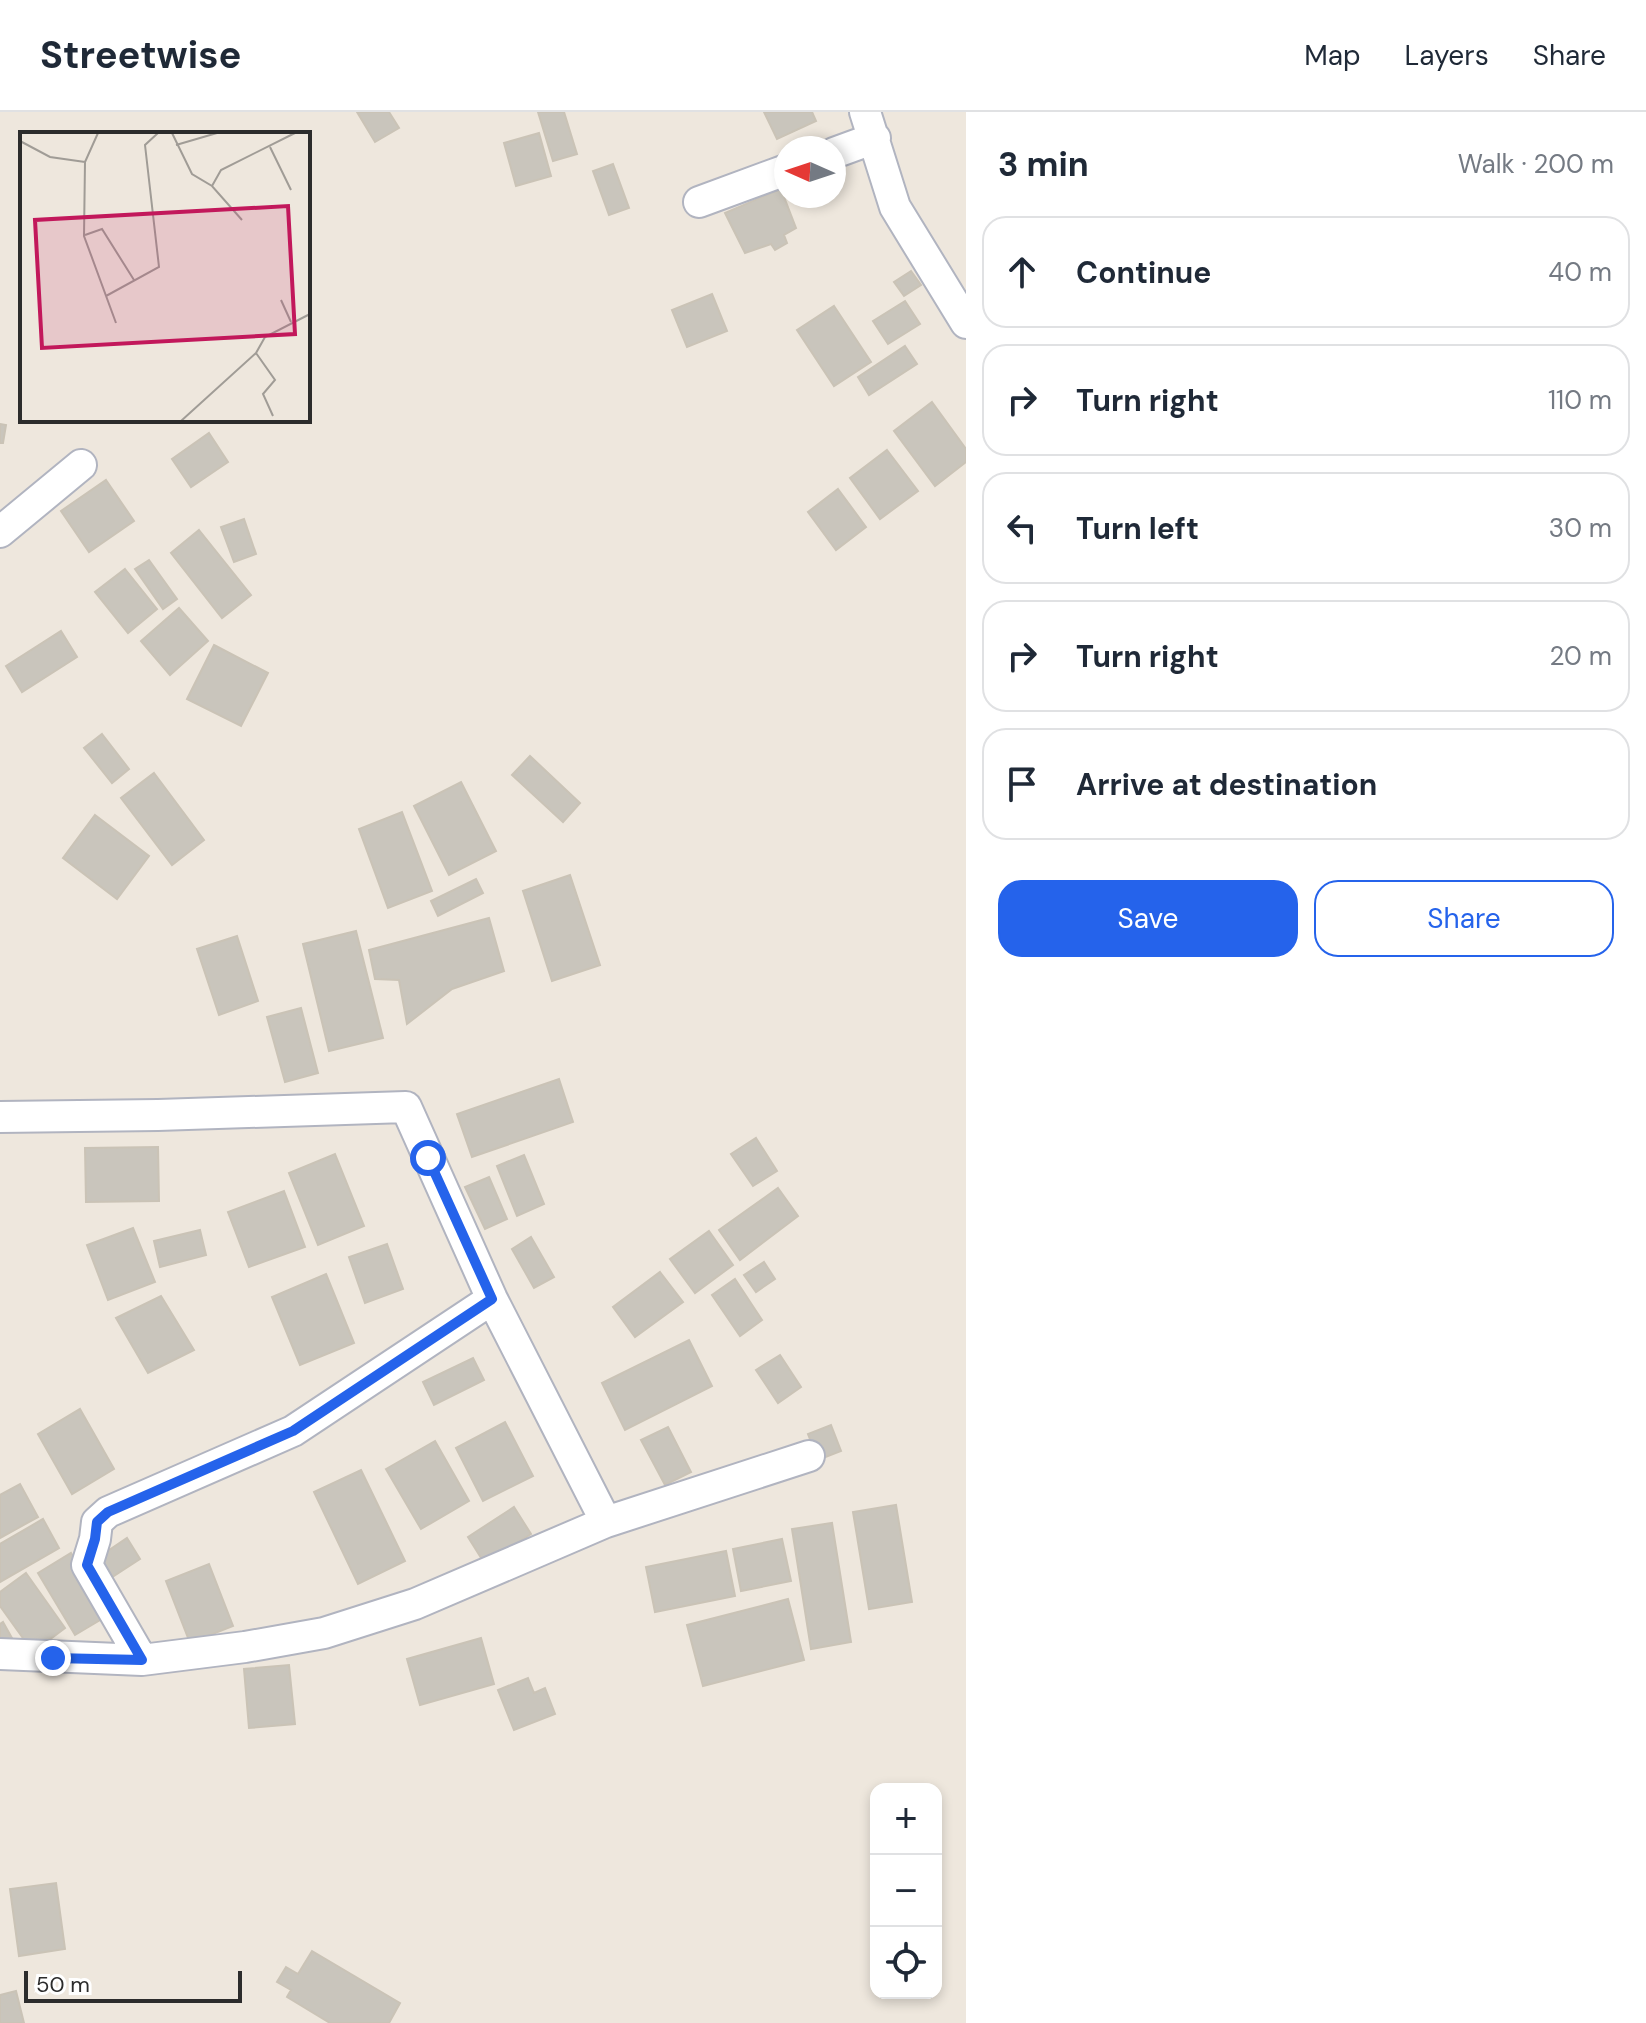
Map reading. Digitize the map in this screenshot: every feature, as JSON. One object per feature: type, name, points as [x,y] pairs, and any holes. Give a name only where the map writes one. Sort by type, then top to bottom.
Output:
[{"type":"street","points":[[846,144],[870,125],[895,207],[966,323]]},
{"type":"street","points":[[699,202],[774,174]]},
{"type":"street","points":[[0,532],[81,465]]},
{"type":"street","points":[[0,1117],[406,1107],[492,1299],[606,1522]]},
{"type":"street","points":[[142,1660],[87,1565],[97,1522],[108,1512],[293,1431],[492,1299]]},
{"type":"street","points":[[0,1654],[142,1660],[324,1633],[415,1604],[606,1522],[809,1456]]},
{"type":"building","points":[[357,112],[389,112],[399,128],[375,142]]},
{"type":"building","points":[[538,112],[564,112],[577,154],[553,161]]},
{"type":"building","points":[[764,112],[812,112],[816,121],[784,136],[776,136]]},
{"type":"building","points":[[539,133],[551,176],[516,186],[504,143]]},
{"type":"building","points":[[613,164],[629,208],[609,215],[593,171]]},
{"type":"building","points":[[774,192],[774,208],[788,208],[796,228],[784,235],[787,243],[775,250],[771,244],[745,253],[725,213]]},
{"type":"building","points":[[911,271],[921,285],[904,296],[894,282]]},
{"type":"building","points":[[712,294],[727,331],[687,347],[672,310]]},
{"type":"building","points":[[905,301],[920,324],[888,344],[873,321]]},
{"type":"building","points":[[834,306],[871,362],[834,386],[797,330]]},
{"type":"building","points":[[905,346],[917,364],[869,395],[858,377]]},
{"type":"building","points":[[932,402],[966,449],[966,462],[935,486],[894,431]]},
{"type":"building","points":[[0,424],[6,425],[3,443],[0,443]]},
{"type":"building","points":[[209,433],[228,462],[191,487],[172,459]]},
{"type":"building","points":[[887,450],[918,491],[880,519],[850,478]]},
{"type":"building","points":[[106,480],[134,521],[89,552],[61,511]]},
{"type":"building","points":[[838,489],[866,527],[836,550],[808,512]]},
{"type":"building","points":[[244,519],[256,554],[234,562],[221,527]]},
{"type":"building","points":[[199,530],[251,595],[222,618],[171,553]]},
{"type":"building","points":[[149,560],[177,599],[163,609],[135,569]]},
{"type":"building","points":[[125,569],[157,609],[128,633],[95,592]]},
{"type":"building","points":[[179,608],[208,641],[170,675],[141,641]]},
{"type":"building","points":[[61,631],[77,657],[22,692],[6,666]]},
{"type":"building","points":[[214,645],[268,673],[241,726],[187,699]]},
{"type":"building","points":[[102,734],[129,769],[112,783],[84,748]]},
{"type":"building","points":[[530,756],[580,803],[563,822],[512,775]]},
{"type":"building","points":[[154,773],[204,840],[172,865],[121,798]]},
{"type":"building","points":[[461,782],[496,851],[449,875],[414,806]]},
{"type":"building","points":[[402,812],[432,891],[388,908],[359,829]]},
{"type":"building","points":[[95,815],[149,856],[117,899],[63,858]]},
{"type":"building","points":[[570,875],[600,965],[552,981],[523,891]]},
{"type":"building","points":[[476,879],[483,893],[438,916],[431,901]]},
{"type":"building","points":[[489,918],[504,971],[452,989],[407,1024],[399,980],[375,979],[369,950]]},
{"type":"building","points":[[356,931],[383,1038],[329,1051],[303,944]]},
{"type":"building","points":[[237,936],[258,1001],[219,1015],[197,949]]},
{"type":"building","points":[[301,1008],[318,1073],[285,1082],[267,1017]]},
{"type":"building","points":[[559,1079],[573,1122],[472,1157],[457,1114]]},
{"type":"building","points":[[756,1138],[777,1171],[753,1186],[731,1154]]},
{"type":"building","points":[[158,1147],[159,1201],[86,1202],[85,1148]]},
{"type":"building","points":[[335,1154],[364,1226],[318,1245],[289,1173]]},
{"type":"building","points":[[524,1155],[544,1204],[517,1216],[497,1166]]},
{"type":"building","points":[[489,1177],[507,1219],[485,1229],[465,1187]]},
{"type":"building","points":[[778,1188],[798,1216],[740,1260],[719,1230]]},
{"type":"building","points":[[284,1191],[305,1247],[249,1267],[228,1212]]},
{"type":"building","points":[[133,1228],[155,1282],[108,1300],[87,1245]]},
{"type":"building","points":[[200,1230],[206,1255],[160,1267],[154,1241]]},
{"type":"building","points":[[709,1231],[733,1265],[695,1293],[670,1259]]},
{"type":"building","points":[[531,1237],[554,1277],[534,1288],[512,1249]]},
{"type":"building","points":[[387,1244],[403,1289],[365,1303],[349,1257]]},
{"type":"building","points":[[764,1262],[775,1279],[756,1292],[744,1275]]},
{"type":"building","points":[[660,1272],[683,1302],[635,1337],[613,1307]]},
{"type":"building","points":[[326,1274],[354,1343],[300,1365],[272,1297]]},
{"type":"building","points":[[735,1279],[762,1320],[740,1336],[712,1295]]},
{"type":"building","points":[[161,1296],[194,1350],[148,1373],[116,1318]]},
{"type":"building","points":[[689,1340],[712,1386],[625,1430],[602,1383]]},
{"type":"building","points":[[780,1355],[801,1387],[778,1403],[756,1370]]},
{"type":"building","points":[[473,1358],[484,1380],[434,1405],[423,1382]]},
{"type":"building","points":[[80,1409],[114,1469],[72,1494],[38,1434]]},
{"type":"building","points":[[505,1422],[533,1476],[483,1501],[456,1448]]},
{"type":"building","points":[[831,1425],[841,1451],[818,1460],[808,1434]]},
{"type":"building","points":[[668,1427],[691,1472],[665,1485],[641,1440]]},
{"type":"building","points":[[435,1441],[469,1501],[421,1529],[386,1469]]},
{"type":"building","points":[[361,1470],[405,1561],[358,1584],[314,1492]]},
{"type":"building","points":[[20,1484],[38,1517],[0,1538],[0,1495]]},
{"type":"building","points":[[896,1505],[912,1602],[869,1609],[853,1512]]},
{"type":"building","points":[[514,1507],[531,1534],[485,1564],[468,1537]]},
{"type":"building","points":[[43,1519],[59,1548],[0,1582],[0,1544]]},
{"type":"building","points":[[832,1523],[851,1642],[811,1649],[792,1529]]},
{"type":"building","points":[[127,1538],[140,1559],[106,1581],[93,1561]]},
{"type":"building","points":[[782,1539],[791,1581],[741,1591],[733,1549]]},
{"type":"building","points":[[726,1551],[735,1596],[655,1612],[646,1567]]},
{"type":"building","points":[[71,1553],[107,1616],[75,1635],[38,1573]]},
{"type":"building","points":[[209,1564],[233,1626],[190,1643],[166,1581]]},
{"type":"building","points":[[26,1573],[65,1628],[33,1652],[0,1606],[0,1592]]},
{"type":"building","points":[[788,1599],[804,1660],[703,1686],[687,1625]]},
{"type":"building","points":[[3,1622],[13,1640],[0,1648],[0,1624]]},
{"type":"building","points":[[481,1638],[494,1684],[420,1705],[407,1659]]},
{"type":"building","points":[[289,1665],[295,1724],[249,1728],[244,1669]]},
{"type":"building","points":[[528,1678],[534,1693],[545,1688],[555,1714],[514,1730],[498,1690]]},
{"type":"building","points":[[56,1883],[65,1949],[19,1956],[10,1889]]},
{"type":"building","points":[[312,1951],[400,2003],[389,2023],[330,2023],[287,1997],[291,1990],[277,1982],[286,1967],[298,1974]]},
{"type":"building","points":[[16,1991],[24,2023],[0,2023],[0,1995]]},
{"type":"route","points":[[53,1658],[142,1660],[87,1565],[97,1522],[108,1512],[293,1431],[492,1299],[428,1158]]}]
